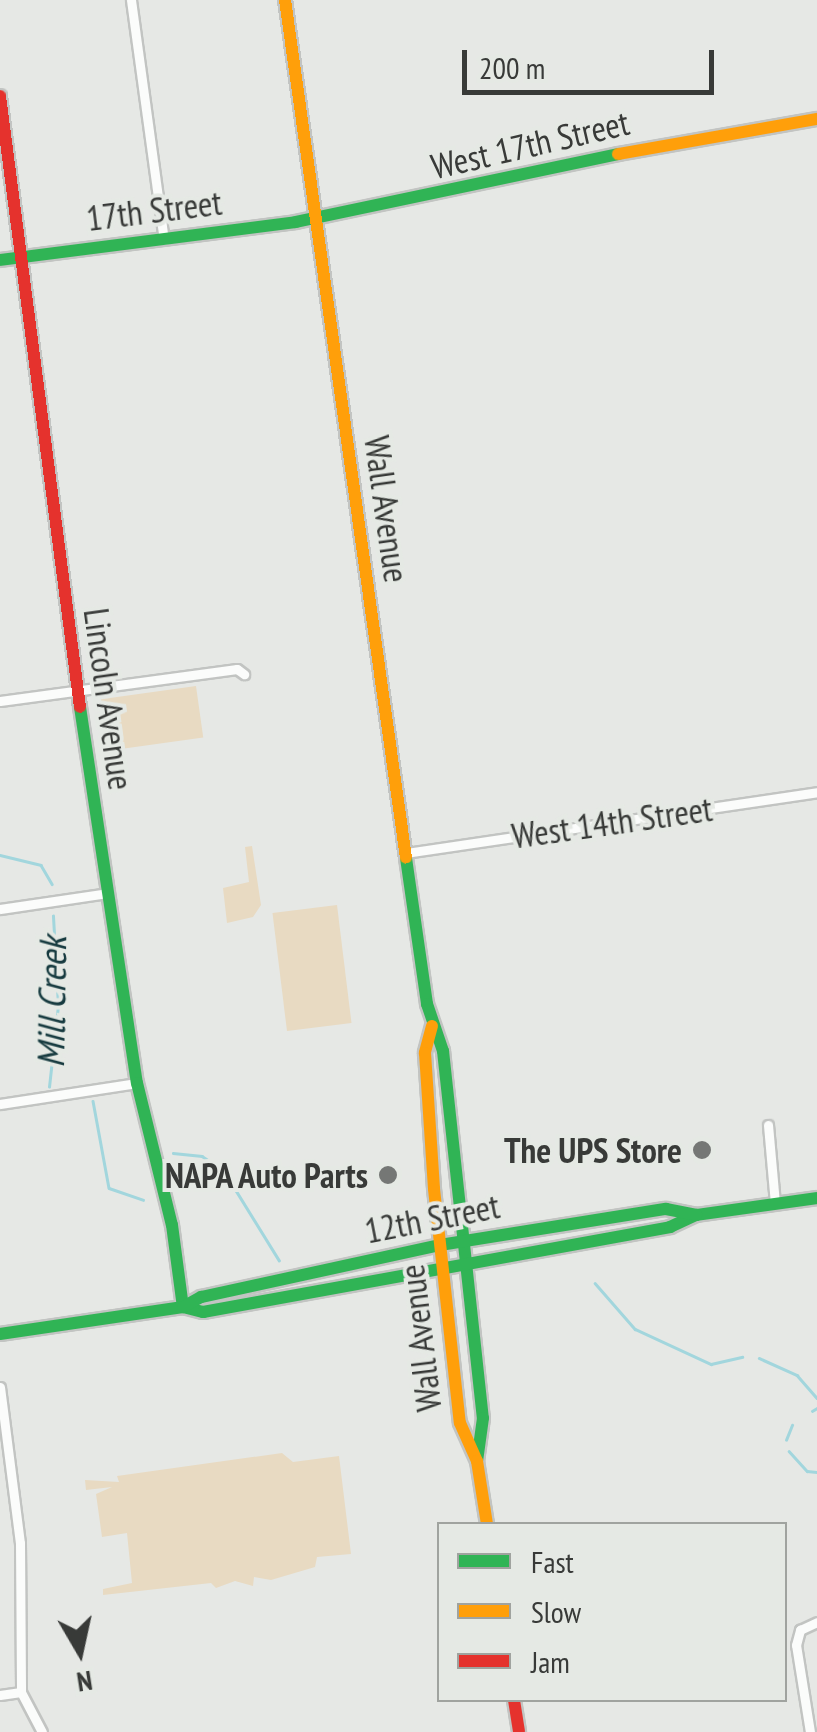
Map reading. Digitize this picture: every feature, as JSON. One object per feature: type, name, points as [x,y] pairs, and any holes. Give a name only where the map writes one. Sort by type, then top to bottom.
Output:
[{"type":"main road","name":"Wall Avenue","points":[[285,0],[432,1026],[443,1051],[483,1418],[477,1461]]},
{"type":"main road","name":"Lincoln Avenue","points":[[0,96],[78,690],[137,1084],[172,1225],[184,1307]]},
{"type":"main road","name":"West 17th Street","points":[[315,216],[817,119]]},
{"type":"main road","name":"17th Street","points":[[0,260],[315,216]]},
{"type":"main road","name":"Wall Avenue","points":[[432,1026],[425,1053],[442,1265],[460,1423],[477,1461],[487,1522]]},
{"type":"main road","name":"12th Street","points":[[184,1307],[203,1312],[442,1265],[670,1228],[696,1215],[817,1198]]},
{"type":"main road","name":"12th Street","points":[[0,1334],[184,1307],[201,1297],[463,1241],[666,1209],[696,1215]]},
{"type":"main road","points":[[514,1702],[519,1732]]},
{"type":"street","points":[[131,0],[164,240]]},
{"type":"street","points":[[0,700],[236,669],[244,674]]},
{"type":"street","name":"West 14th Street","points":[[406,852],[817,792]]},
{"type":"street","points":[[0,909],[108,893]]},
{"type":"street","points":[[0,1104],[137,1084]]},
{"type":"street","points":[[768,1125],[774,1204]]},
{"type":"street","points":[[0,1386],[20,1546],[21,1692],[42,1732]]},
{"type":"street","points":[[813,1732],[800,1630],[817,1622]]},
{"type":"street","points":[[0,1695],[21,1692]]},
{"type":"shaded area","points":[[196,686],[203,737],[108,751],[101,699]]},
{"type":"shaded area","points":[[252,846],[261,905],[253,917],[227,923],[223,888],[249,882],[245,847]]},
{"type":"shaded area","points":[[337,905],[352,1023],[287,1031],[272,913]]},
{"type":"shaded area","points":[[282,1453],[293,1462],[339,1456],[351,1554],[317,1557],[315,1567],[271,1580],[254,1577],[253,1586],[235,1581],[216,1588],[211,1583],[103,1595],[103,1589],[132,1583],[127,1533],[102,1537],[96,1494],[112,1487],[86,1490],[85,1480],[119,1482],[117,1476]]},
{"type":"waterway","name":"Mill Creek","points":[[0,855],[41,865],[52,884]]},
{"type":"waterway","name":"Mill Creek","points":[[49,1087],[58,1006],[53,916]]},
{"type":"waterway","name":"Mill Creek","points":[[93,1101],[109,1188],[143,1200]]},
{"type":"waterway","name":"Mill Creek","points":[[173,1153],[202,1156],[224,1171],[279,1260]]},
{"type":"waterway","name":"Mill Creek","points":[[595,1283],[635,1329],[711,1364],[742,1357]]},
{"type":"waterway","name":"Mill Creek","points":[[759,1358],[797,1375],[817,1398]]},
{"type":"waterway","name":"Mill Creek","points":[[812,1411],[817,1408]]},
{"type":"waterway","name":"Mill Creek","points":[[786,1440],[792,1425]]},
{"type":"waterway","name":"Mill Creek","points":[[789,1451],[807,1471],[817,1472]]},
{"type":"traffic: fast","points":[[0,260],[296,222],[618,154]]},
{"type":"traffic: fast","points":[[80,707],[137,1083],[172,1225],[183,1307]]},
{"type":"traffic: fast","points":[[406,858],[427,1004],[443,1051],[483,1418],[477,1461]]},
{"type":"traffic: fast","points":[[183,1307],[203,1312],[670,1227],[696,1215],[817,1198]]},
{"type":"traffic: fast","points":[[0,1334],[183,1307],[201,1297],[440,1245],[666,1209],[696,1215]]},
{"type":"traffic: slow","points":[[285,0],[406,858]]},
{"type":"traffic: slow","points":[[618,154],[817,119]]},
{"type":"traffic: slow","points":[[432,1026],[425,1053],[434,1189],[460,1423],[477,1461],[487,1522]]},
{"type":"traffic: jam","points":[[0,96],[80,707]]},
{"type":"traffic: jam","points":[[514,1702],[519,1732]]},
{"type":"place","name":"The UPS Store","points":[[702,1150]]},
{"type":"place","name":"NAPA Auto Parts","points":[[388,1175]]}]
